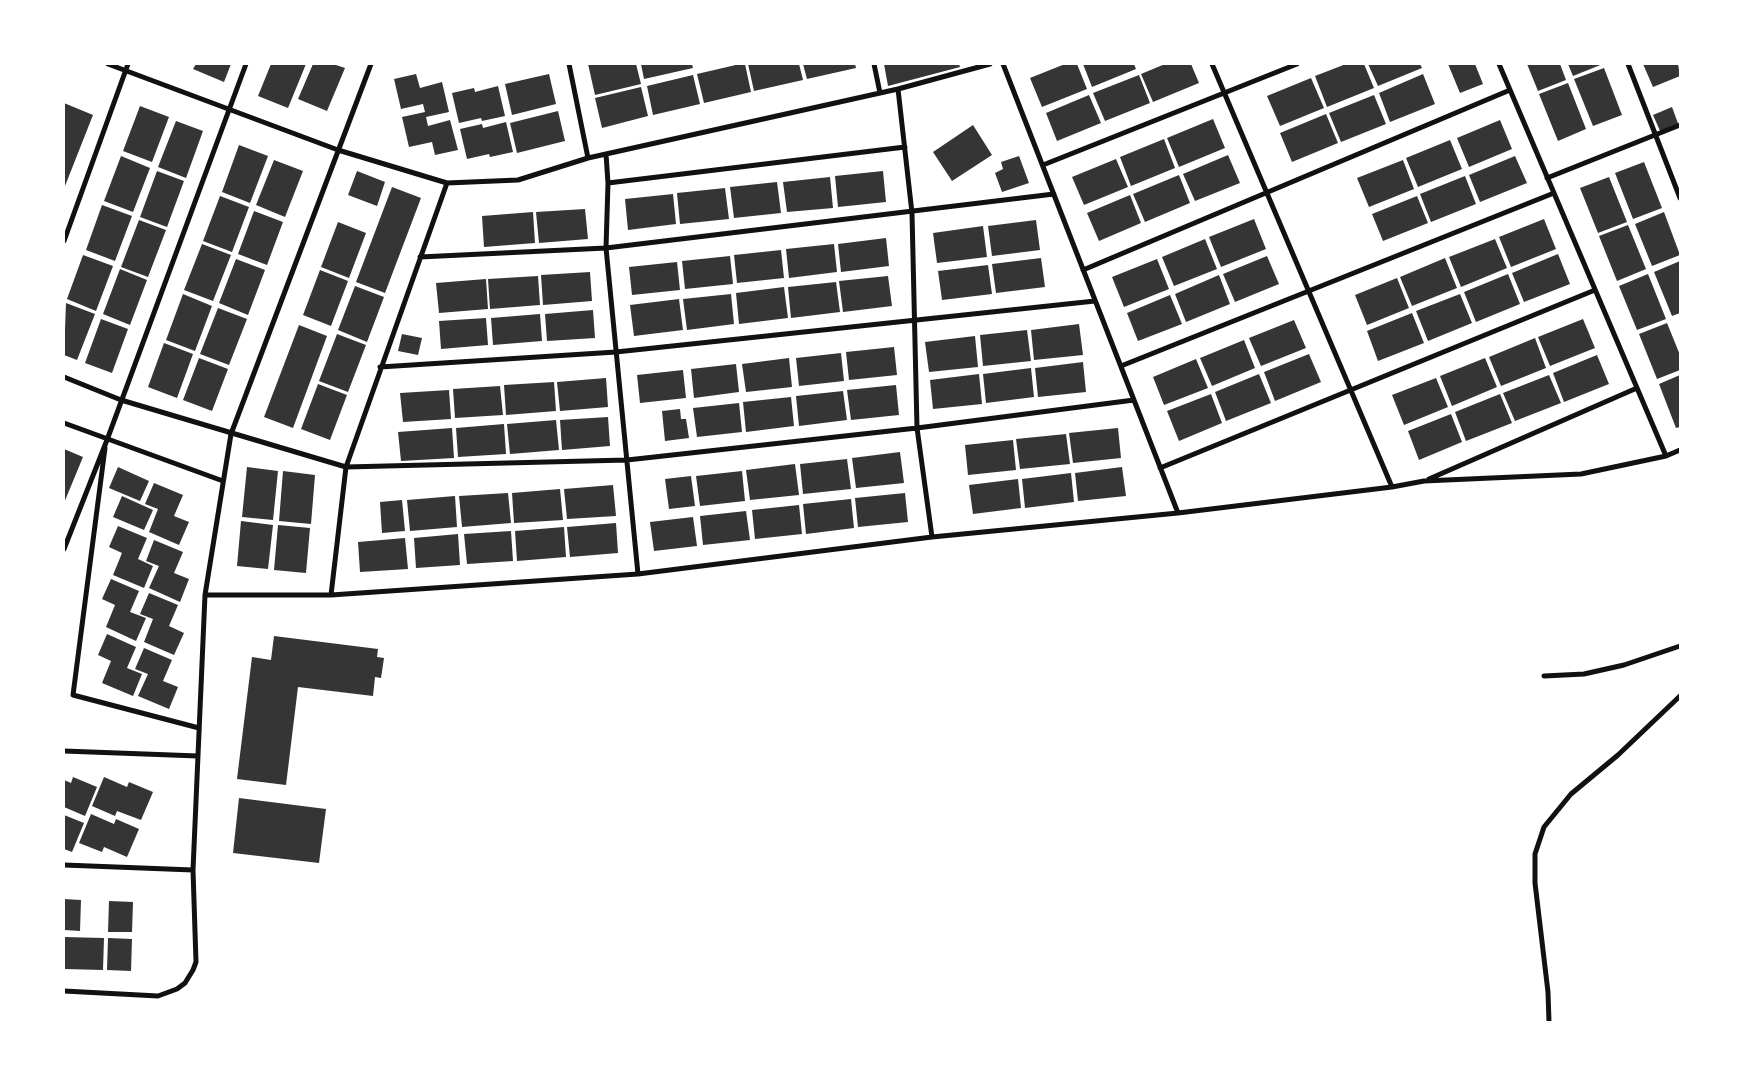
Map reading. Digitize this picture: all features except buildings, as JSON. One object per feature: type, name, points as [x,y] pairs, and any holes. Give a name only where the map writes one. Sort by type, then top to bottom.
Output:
[{"type":"street","points":[[108,64],[127,67],[228,109],[338,150],[446,182],[518,180],[588,158],[898,89],[990,64]]},
{"type":"street","points":[[64,549],[246,64]]},
{"type":"street","points":[[64,990],[158,996],[168,994],[185,983],[196,962],[193,870],[205,595],[231,434],[371,64]]},
{"type":"street","points":[[569,64],[588,158]]},
{"type":"street","points":[[874,64],[880,93]]},
{"type":"street","points":[[1003,64],[1178,513]]},
{"type":"street","points":[[1212,64],[1392,487]]},
{"type":"street","points":[[1042,165],[1296,64]]},
{"type":"street","points":[[1499,64],[1666,456]]},
{"type":"street","points":[[1628,64],[1680,198]]},
{"type":"street","points":[[64,241],[127,67]]},
{"type":"street","points":[[898,89],[912,212],[917,428],[932,537]]},
{"type":"street","points":[[1083,270],[1266,191],[1510,90]]},
{"type":"street","points":[[1547,178],[1680,125]]},
{"type":"street","points":[[608,183],[904,147]]},
{"type":"street","points":[[606,154],[608,183],[606,248],[638,574]]},
{"type":"street","points":[[331,595],[346,468],[446,182]]},
{"type":"street","points":[[1121,366],[1554,193]]},
{"type":"street","points":[[420,257],[606,248],[1054,194]]},
{"type":"street","points":[[1160,468],[1595,290]]},
{"type":"street","points":[[380,367],[616,352],[1095,301]]},
{"type":"street","points":[[64,377],[121,400],[346,468],[627,460],[917,428],[1134,400]]},
{"type":"street","points":[[1424,481],[1637,388]]},
{"type":"street","points":[[64,423],[106,440],[223,481]]},
{"type":"street","points":[[106,440],[73,695],[199,728]]},
{"type":"street","points":[[205,595],[331,595],[638,574],[932,537],[1178,513],[1392,487],[1424,481],[1581,474],[1666,456],[1680,450]]},
{"type":"street","points":[[1544,676],[1584,674],[1624,665],[1680,646]]},
{"type":"street","points":[[1549,1022],[1535,854],[1544,827],[1571,794],[1618,755],[1680,696]]},
{"type":"street","points":[[64,751],[198,756]]},
{"type":"street","points":[[64,865],[193,870]]}]
